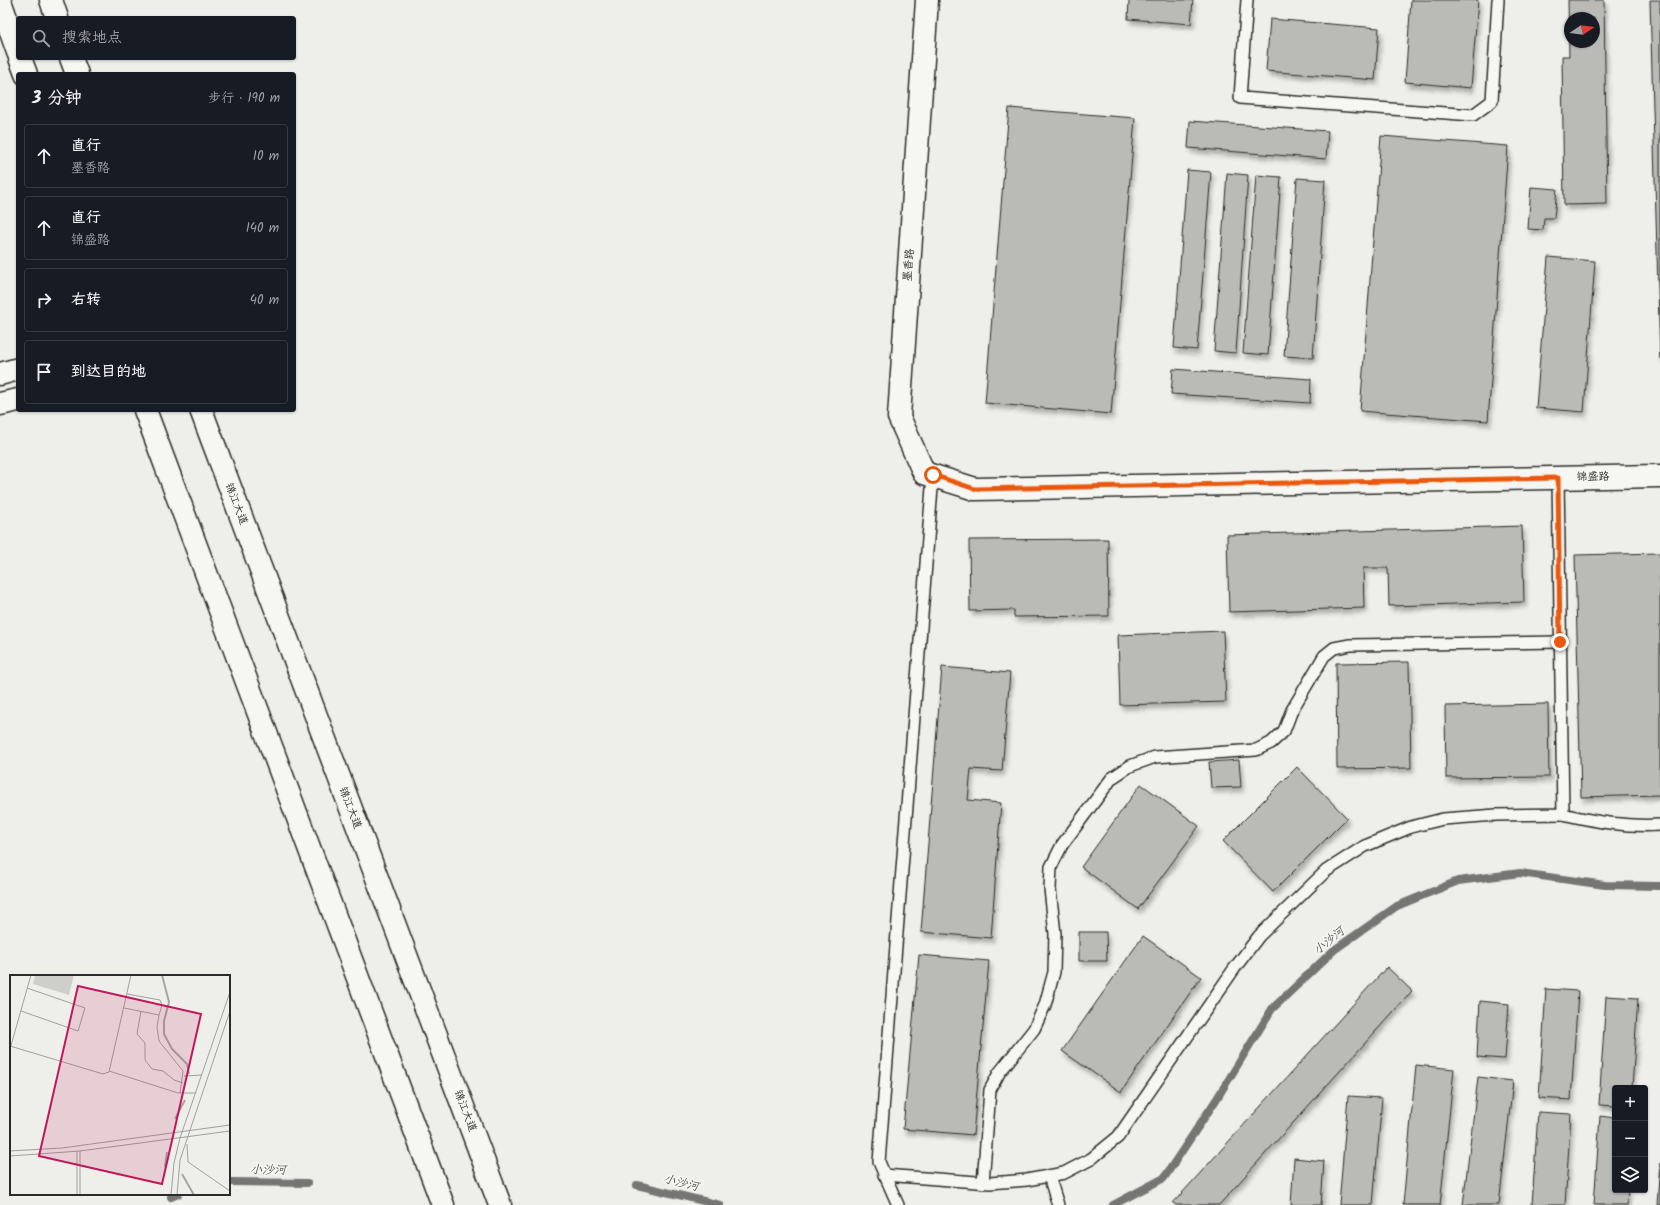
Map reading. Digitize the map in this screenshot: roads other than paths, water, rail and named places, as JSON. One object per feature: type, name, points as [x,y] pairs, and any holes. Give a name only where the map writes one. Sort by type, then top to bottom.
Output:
[{"type":"main road","points":[[51,0],[56,16]]},
{"type":"main road","name":"墨香路","points":[[927,0],[899,416],[924,473],[975,489]]},
{"type":"main road","points":[[0,1],[16,46]]},
{"type":"main road","points":[[21,60],[25,72]]},
{"type":"main road","points":[[72,60],[76,72]]},
{"type":"main road","points":[[0,374],[16,370]]},
{"type":"main road","points":[[0,404],[16,400]]},
{"type":"main road","points":[[146,412],[443,1205]]},
{"type":"main road","name":"锦江大道","points":[[202,412],[500,1205]]},
{"type":"main road","name":"锦盛路","points":[[975,489],[1660,476]]},
{"type":"lane","points":[[1247,0],[1240,98],[1473,115],[1492,101],[1498,0]]},
{"type":"lane","points":[[898,1205],[879,1162],[933,475]]},
{"type":"lane","points":[[1558,478],[1563,814]]},
{"type":"lane","points":[[983,1183],[990,1090],[999,1073],[1034,1029],[1045,1005],[1054,972],[1056,934],[1050,889],[1051,867],[1062,845],[1112,778],[1130,766],[1155,757],[1256,750],[1271,743],[1284,731],[1292,710],[1324,656],[1334,648],[1350,646],[1560,642]]},
{"type":"lane","points":[[884,1175],[983,1183],[1027,1180],[1064,1173],[1091,1159],[1118,1137],[1234,968],[1259,936],[1326,872],[1365,846],[1411,827],[1443,818],[1496,815],[1563,814],[1601,823],[1633,827],[1660,825]]},
{"type":"lane","points":[[1049,1176],[1058,1205]]},
{"type":"waterway","name":"小沙河","points":[[1113,1205],[1164,1178],[1216,1100],[1272,1009],[1334,950],[1397,906],[1458,881],[1520,873],[1605,885],[1660,886]]},
{"type":"waterway","name":"小沙河","points":[[230,1182],[307,1183]]},
{"type":"waterway","name":"小沙河","points":[[637,1185],[720,1205]]},
{"type":"waterway","name":"小沙河","points":[[171,1197],[176,1195]]}]
